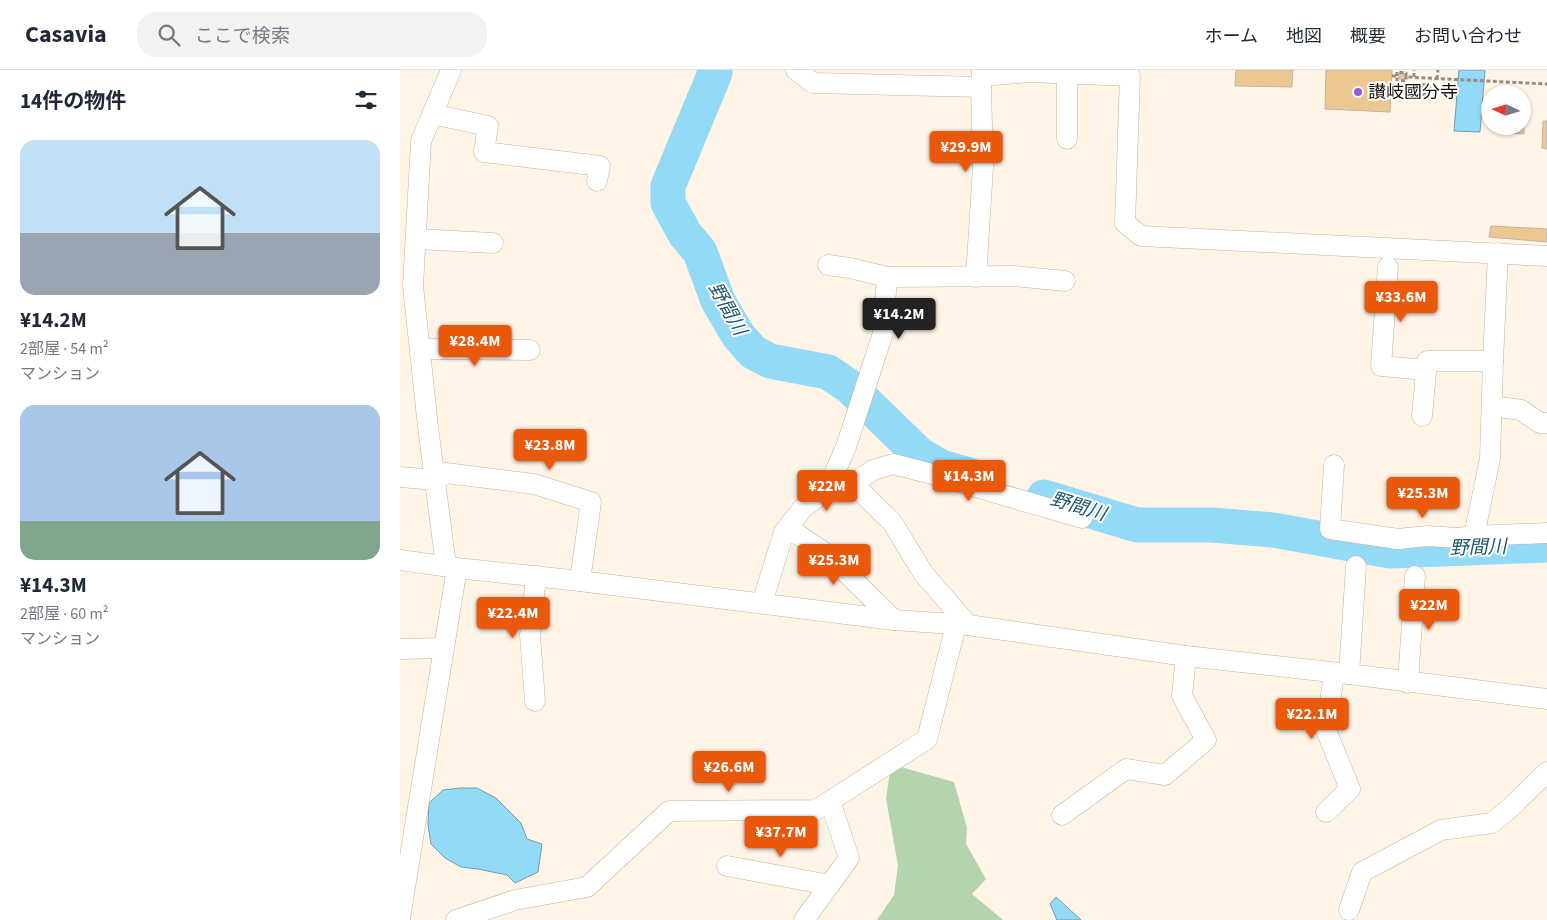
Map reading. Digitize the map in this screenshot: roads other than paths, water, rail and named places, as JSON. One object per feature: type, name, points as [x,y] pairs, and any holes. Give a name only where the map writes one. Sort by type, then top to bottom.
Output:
[{"type":"street","points":[[400,918],[403,882],[444,648],[451,567],[435,480],[413,286],[421,141],[451,70]]},
{"type":"street","points":[[796,70],[813,83],[982,78],[1029,72],[1075,72],[1130,76],[1125,223],[1141,236],[1547,256]]},
{"type":"street","points":[[1067,139],[1075,72]]},
{"type":"street","points":[[976,277],[984,167],[982,78]]},
{"type":"street","points":[[432,114],[488,126],[484,152],[600,166],[597,181]]},
{"type":"street","points":[[416,239],[493,243]]},
{"type":"street","points":[[1474,536],[1490,459],[1498,253]]},
{"type":"street","points":[[828,265],[887,277],[1014,276],[1065,281]]},
{"type":"street","points":[[1388,267],[1381,366],[1426,370]]},
{"type":"street","points":[[827,490],[846,447],[883,333],[887,277]]},
{"type":"street","points":[[420,349],[530,350]]},
{"type":"street","points":[[1422,416],[1427,361],[1493,361]]},
{"type":"street","points":[[1492,406],[1521,410],[1540,423],[1547,423]]},
{"type":"street","points":[[762,603],[784,532],[802,509],[827,490],[853,484],[873,470],[893,464],[1082,518]]},
{"type":"street","points":[[1334,465],[1330,529],[1398,539],[1428,536],[1458,538],[1547,533]]},
{"type":"street","points":[[400,477],[435,480],[446,473],[534,484],[591,502],[580,581]]},
{"type":"street","points":[[853,484],[892,522],[923,573],[962,625]]},
{"type":"street","points":[[784,532],[797,534],[827,554],[894,620]]},
{"type":"street","points":[[400,560],[894,620],[962,625],[1186,656],[1547,701]]},
{"type":"street","points":[[1326,812],[1350,789],[1326,730],[1342,674],[1356,566]]},
{"type":"street","points":[[535,701],[530,635],[536,576]]},
{"type":"street","points":[[1408,683],[1415,576]]},
{"type":"street","points":[[456,920],[515,900],[587,887],[669,811],[816,810],[927,739],[962,625]]},
{"type":"street","points":[[400,650],[444,648]]},
{"type":"street","points":[[1062,815],[1126,769],[1164,775],[1206,740],[1182,696],[1186,656]]},
{"type":"street","points":[[1349,910],[1362,872],[1441,830],[1492,823],[1547,772]]},
{"type":"street","points":[[804,920],[849,858],[830,801]]},
{"type":"street","points":[[727,866],[830,885]]},
{"type":"water","points":[[1459,70],[1485,70],[1484,85],[1481,85],[1480,132],[1454,131]]},
{"type":"water","points":[[477,788],[496,798],[521,823],[527,839],[542,844],[538,872],[515,883],[507,875],[461,867],[445,858],[431,844],[428,825],[429,803],[443,790]]},
{"type":"water","points":[[1056,897],[1081,920],[1057,920],[1050,904]]},
{"type":"waterway","name":"野間川","points":[[714,70],[715,73],[668,186],[668,203],[685,234],[700,252],[718,301],[738,335],[753,352],[770,361],[828,372],[850,387],[919,454],[941,467],[987,480]]},
{"type":"waterway","name":"野間川","points":[[1044,497],[1137,525],[1212,525],[1273,530],[1390,551],[1547,545]]},
{"type":"place","name":"讃岐國分寺","points":[[1358,92]]}]
